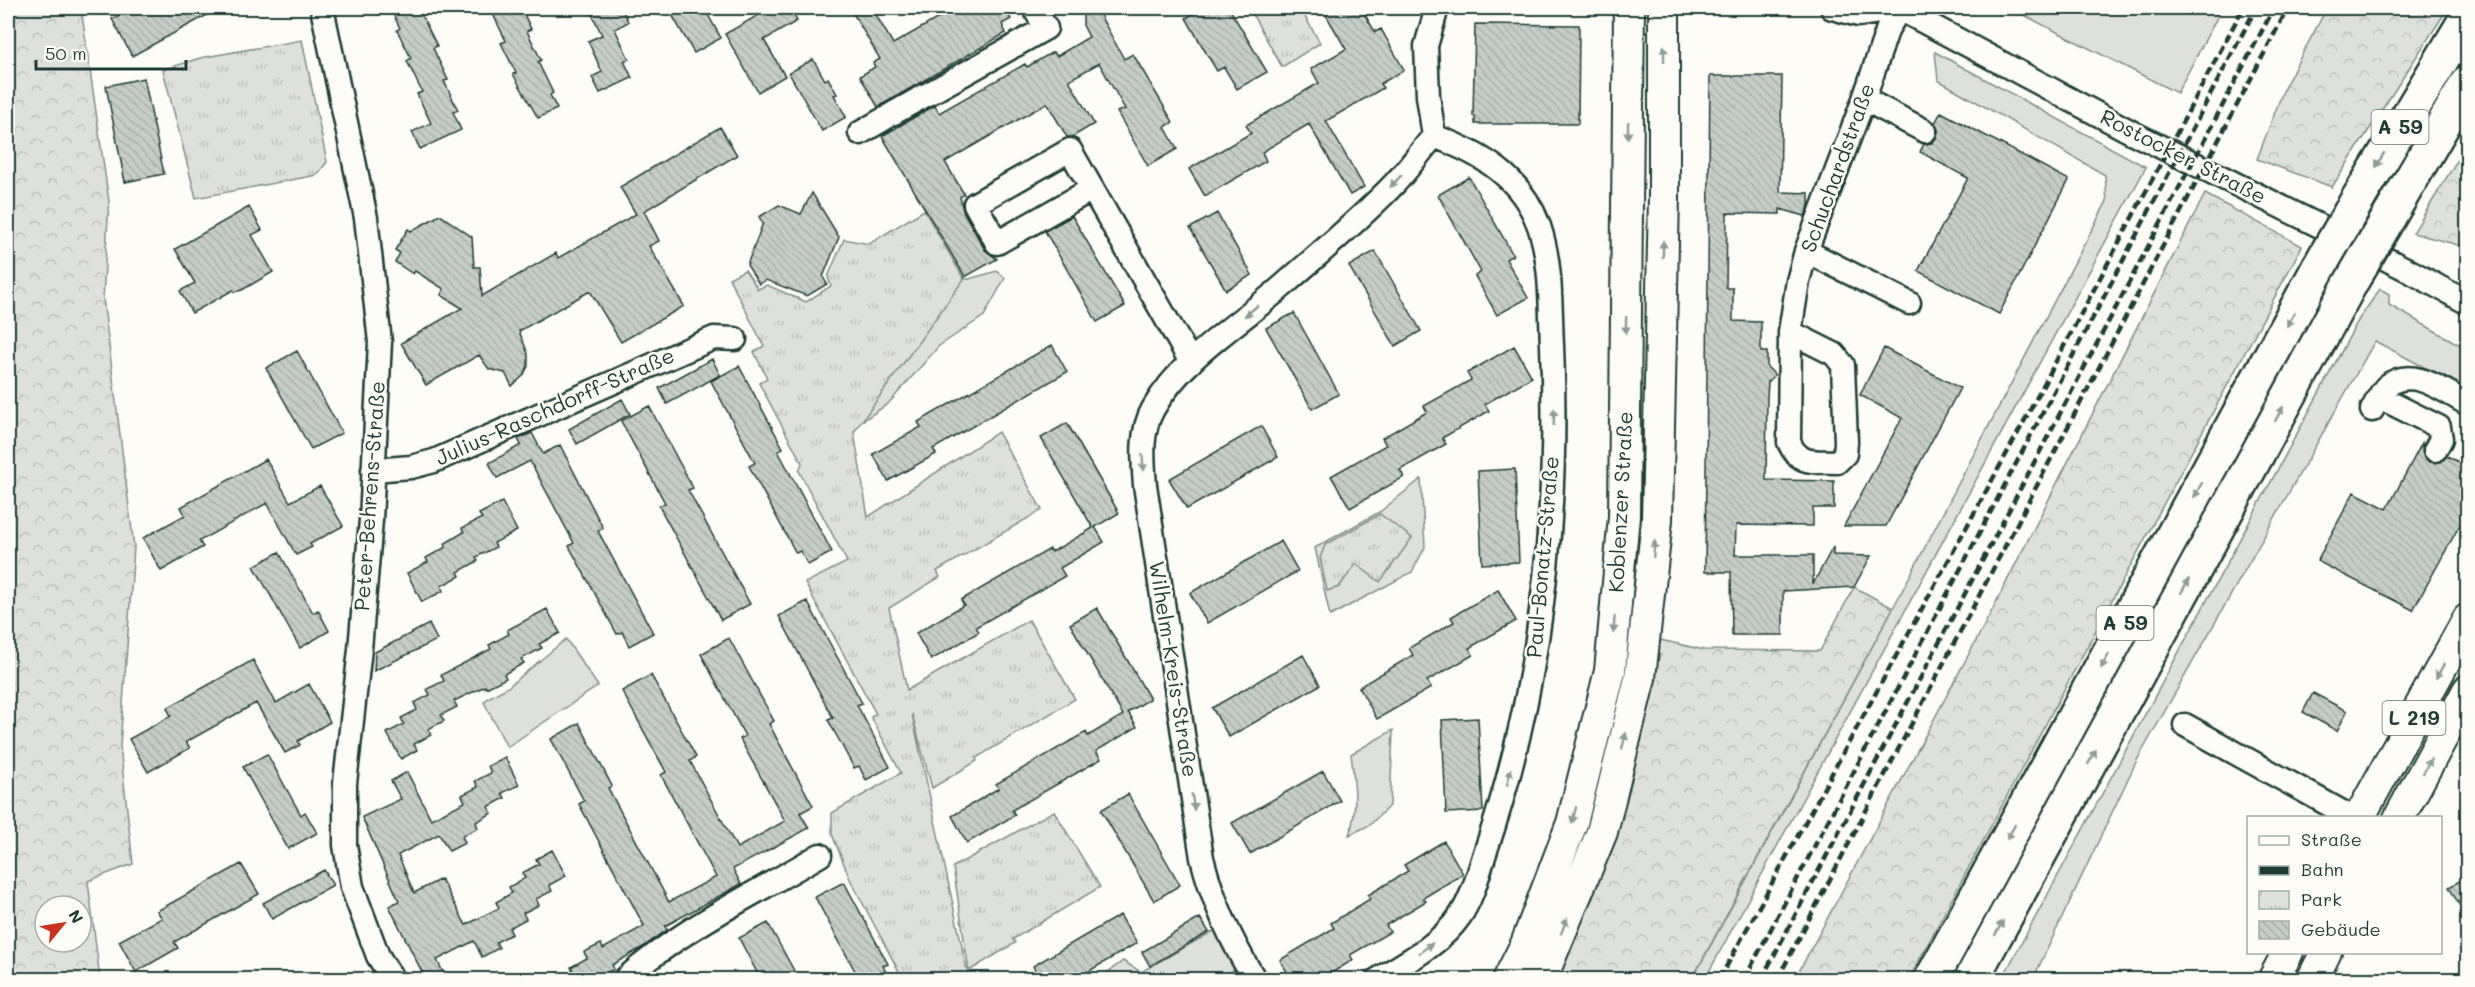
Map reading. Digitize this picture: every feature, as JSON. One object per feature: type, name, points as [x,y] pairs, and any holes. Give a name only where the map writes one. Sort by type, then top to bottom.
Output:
[{"type":"highway","name":"A 59","points":[[1931,980],[2319,267],[2468,16]]},
{"type":"highway","name":"A 59","points":[[1971,980],[2350,284],[2468,82]]},
{"type":"main road","name":"Koblenzer Straße","points":[[1508,980],[1526,944],[1572,823],[1610,672],[1624,516],[1629,8]]},
{"type":"main road","name":"Koblenzer Straße","points":[[1541,980],[1602,832],[1640,678],[1657,520],[1664,197],[1664,8]]},
{"type":"main road","name":"L 219","points":[[2360,816],[2468,619]]},
{"type":"main road","name":"L 219","points":[[2400,816],[2468,690]]},
{"type":"main road","points":[[2273,980],[2287,954]]},
{"type":"main road","points":[[2312,980],[2325,954]]},
{"type":"street","name":"Peter-Behrens-Straße","points":[[322,8],[366,218],[380,342],[360,648],[345,783],[345,845],[352,887],[378,956],[393,980]]},
{"type":"street","points":[[860,133],[1046,28],[1034,8]]},
{"type":"street","points":[[1434,136],[1428,96],[1426,46],[1437,8]]},
{"type":"street","points":[[1832,8],[1858,15],[1899,8]]},
{"type":"street","name":"Schuchardstraße","points":[[1790,332],[1834,354],[1843,365],[1846,442],[1845,454],[1837,462],[1803,461],[1793,452],[1789,442],[1790,332],[1798,281],[1806,251],[1864,99],[1888,28],[1899,8]]},
{"type":"street","name":"Rostocker Straße","points":[[1899,8],[2133,133],[2406,269],[2468,303]]},
{"type":"street","points":[[1864,99],[1925,131]]},
{"type":"street","name":"Paul-Bonatz-Straße","points":[[1377,980],[1424,950],[1450,929],[1470,898],[1503,798],[1525,712],[1539,627],[1550,499],[1554,403],[1549,285],[1546,253],[1539,226],[1528,203],[1498,168],[1463,147],[1434,136]]},
{"type":"street","name":"Wilhelm-Kreis-Straße","points":[[1255,980],[1238,952],[1213,897],[1202,858],[1145,485],[1142,454],[1144,436],[1152,410],[1191,362],[1360,216],[1396,182],[1434,136]]},
{"type":"street","points":[[1092,189],[997,243],[975,204],[1070,150],[1191,362]]},
{"type":"street","points":[[1806,251],[1908,303]]},
{"type":"street","name":"Julius-Raschdorff-Straße","points":[[373,470],[411,467],[434,461],[714,338],[735,339]]},
{"type":"street","points":[[2435,450],[2441,439],[2439,427],[2377,404],[2386,386],[2401,379],[2420,379],[2468,404]]},
{"type":"street","points":[[2185,725],[2349,816]]},
{"type":"street","points":[[624,980],[684,935],[820,855]]},
{"type":"green space","points":[[8,8],[81,8],[109,202],[103,298],[134,547],[120,746],[133,864],[88,881],[90,894],[33,894],[33,954],[93,954],[93,922],[100,979],[8,979]]},
{"type":"green space","points":[[1249,8],[1300,8],[1320,43],[1282,67]]},
{"type":"green space","points":[[2010,8],[2222,8],[2177,93]]},
{"type":"green space","points":[[2327,8],[2448,8],[2332,187],[2257,159],[2285,86]]},
{"type":"green space","points":[[302,40],[327,162],[317,175],[196,198],[163,70],[200,58]]},
{"type":"green space","points":[[1935,52],[2146,167],[1705,979],[1692,980],[1893,608],[2107,201],[2105,175],[1938,80]]},
{"type":"green space","points":[[2467,144],[2467,245],[2462,246],[2413,233]]},
{"type":"green space","points":[[2205,194],[2302,246],[1909,979],[1795,979],[1986,622]]},
{"type":"green space","points":[[924,210],[964,279],[854,432],[868,517],[998,432],[1042,510],[937,571],[940,577],[889,608],[907,690],[1029,620],[1075,699],[976,758],[977,761],[932,788],[912,714],[969,979],[903,979],[850,879],[832,834],[832,813],[901,773],[871,717],[876,714],[805,583],[847,562],[799,471],[802,463],[759,383],[767,378],[754,352],[764,346],[729,278],[745,270],[758,289],[767,285],[806,302],[831,286],[828,277],[844,239],[869,244]]},
{"type":"green space","points":[[997,271],[1005,278],[984,316],[939,346],[888,404],[856,425],[930,278],[969,279]]},
{"type":"green space","points":[[2380,289],[2389,294],[2389,305],[2467,349],[2467,390],[2375,341],[2136,762],[2033,979],[2002,979],[2359,319]]},
{"type":"green space","points":[[1421,479],[1425,547],[1412,572],[1330,616],[1315,548],[1381,511]]},
{"type":"green space","points":[[1380,514],[1412,538],[1380,582],[1356,564],[1339,587],[1327,591],[1320,558],[1325,545]]},
{"type":"green space","points":[[1854,587],[1893,608],[1692,979],[1553,980],[1656,639],[1704,650],[1820,651]]},
{"type":"green space","points":[[566,639],[598,686],[507,747],[484,702],[508,687]]},
{"type":"green space","points":[[1393,730],[1390,805],[1370,825],[1349,835],[1355,805],[1351,754]]},
{"type":"green space","points":[[1054,811],[1100,887],[1013,939],[1015,943],[969,971],[953,867]]},
{"type":"green space","points":[[1217,929],[1238,968],[1218,979],[1097,980],[1123,961],[1141,972]]},
{"type":"building","points":[[133,8],[220,8],[132,56],[112,19]]},
{"type":"building","points":[[390,8],[418,8],[437,46],[433,48],[448,80],[444,81],[458,110],[453,112],[461,130],[420,149],[412,132],[431,123],[417,94],[422,92],[407,61],[411,58],[397,30],[400,28]]},
{"type":"building","points":[[490,8],[521,8],[531,29],[527,31],[541,60],[538,62],[553,93],[550,95],[557,109],[538,118],[513,74],[516,73],[501,43],[506,41]]},
{"type":"building","points":[[589,8],[622,8],[628,22],[615,29],[629,59],[624,61],[632,78],[600,93],[592,77],[602,72],[588,41],[602,35]]},
{"type":"building","points":[[668,8],[704,8],[721,38],[694,53]]},
{"type":"building","points":[[771,8],[790,8],[797,21],[764,40],[785,76],[758,92],[725,34]]},
{"type":"building","points":[[850,8],[872,8],[893,44],[956,8],[1004,8],[1011,19],[1002,24],[1006,33],[878,107],[860,76],[875,67],[873,63],[880,59]]},
{"type":"building","points":[[1083,8],[1096,8],[1124,59],[1133,54],[1173,122],[1165,127],[1177,149],[1148,166],[1117,112],[1125,109],[1099,63],[1069,80],[1094,124],[1072,137],[1067,137],[1047,103],[945,162],[964,194],[960,197],[963,211],[985,250],[997,259],[965,277],[882,136],[932,107],[935,106],[939,113],[1025,64],[1027,67],[1053,52],[1057,56],[1089,37],[1083,25]]},
{"type":"building","points":[[1190,8],[1229,8],[1267,72],[1237,89],[1224,67],[1217,71],[1208,56],[1186,18],[1193,14]]},
{"type":"building","points":[[1322,8],[1361,8],[1375,32],[1381,29],[1404,70],[1380,84],[1383,88],[1326,121],[1364,187],[1350,195],[1309,124],[1262,152],[1266,161],[1205,196],[1189,169],[1251,133],[1246,125],[1319,83],[1311,69],[1346,49]]},
{"type":"building","points":[[1475,24],[1579,25],[1578,124],[1475,124],[1475,116],[1473,116]]},
{"type":"building","points":[[813,59],[825,80],[828,78],[846,117],[822,131],[789,73]]},
{"type":"building","points":[[1710,76],[1782,76],[1780,192],[1809,193],[1809,206],[1805,216],[1780,209],[1780,214],[1727,213],[1726,288],[1733,288],[1733,321],[1761,322],[1761,352],[1767,352],[1767,367],[1775,375],[1768,382],[1766,480],[1834,481],[1834,508],[1813,508],[1813,526],[1736,525],[1735,555],[1813,555],[1813,584],[1833,547],[1833,555],[1871,556],[1854,587],[1783,591],[1783,635],[1732,635],[1731,572],[1705,572]]},
{"type":"building","points":[[144,78],[164,174],[125,182],[106,86]]},
{"type":"building","points":[[1941,112],[2069,180],[1999,314],[1918,271],[1968,178],[1920,152],[1924,144],[1932,143],[1937,137],[1938,130],[1935,123]]},
{"type":"building","points":[[720,127],[737,155],[644,211],[659,241],[649,246],[684,306],[621,342],[590,291],[519,331],[528,354],[528,366],[523,376],[512,386],[505,373],[489,369],[479,355],[426,385],[401,343],[462,308],[441,295],[444,289],[415,271],[413,274],[395,262],[400,253],[395,250],[408,229],[411,231],[440,215],[472,237],[474,267],[480,267],[482,296],[556,253],[558,258],[636,214],[620,187]]},
{"type":"building","points":[[1469,177],[1513,255],[1506,259],[1528,298],[1497,315],[1475,276],[1481,272],[1438,195]]},
{"type":"building","points":[[812,193],[839,237],[823,277],[827,284],[807,296],[766,280],[759,284],[747,265],[763,223],[759,217],[779,205],[801,214]]},
{"type":"building","points":[[249,207],[262,230],[252,235],[273,272],[242,290],[234,292],[233,290],[192,313],[180,291],[195,283],[175,249]]},
{"type":"building","points":[[1217,213],[1252,275],[1226,290],[1190,228]]},
{"type":"building","points":[[1072,216],[1125,306],[1097,322],[1045,231]]},
{"type":"building","points":[[1375,251],[1421,331],[1395,346],[1349,266]]},
{"type":"building","points":[[1294,313],[1339,394],[1312,409],[1266,328]]},
{"type":"building","points":[[1052,345],[1067,372],[933,449],[936,454],[888,481],[873,454],[921,427],[918,422]]},
{"type":"building","points":[[1514,346],[1532,377],[1485,404],[1489,411],[1442,438],[1446,444],[1400,470],[1404,477],[1350,508],[1331,476],[1386,445],[1382,438],[1427,412],[1424,406],[1471,380],[1467,373]]},
{"type":"building","points":[[1884,348],[1960,388],[1886,526],[1844,526],[1902,418],[1860,395]]},
{"type":"building","points":[[297,351],[342,433],[311,449],[266,368]]},
{"type":"building","points":[[712,359],[720,375],[667,404],[659,388]]},
{"type":"building","points":[[739,366],[783,448],[778,451],[832,552],[808,565],[800,551],[796,553],[749,466],[755,463],[711,381]]},
{"type":"building","points":[[622,399],[630,414],[577,444],[569,429]]},
{"type":"building","points":[[649,406],[693,488],[688,490],[750,604],[721,620],[659,506],[665,503],[621,421]]},
{"type":"building","points":[[1067,423],[1119,513],[1095,527],[1104,542],[1060,568],[1065,576],[976,627],[979,632],[931,660],[916,633],[964,605],[961,600],[1050,549],[1052,552],[1093,528],[1041,438]]},
{"type":"building","points":[[1261,426],[1278,457],[1187,509],[1169,479]]},
{"type":"building","points":[[532,433],[543,454],[560,445],[603,528],[598,531],[653,633],[629,646],[622,632],[617,634],[569,546],[574,543],[530,461],[497,478],[489,463],[521,445],[518,439]]},
{"type":"building","points":[[2422,443],[2423,456],[2429,462],[2441,462],[2447,456],[2468,467],[2468,510],[2413,610],[2317,561],[2354,492],[2387,509]]},
{"type":"building","points":[[266,459],[290,502],[320,486],[343,526],[310,544],[312,547],[296,555],[267,503],[199,541],[203,547],[161,571],[143,538],[185,515],[181,507]]},
{"type":"building","points":[[1515,469],[1519,562],[1482,564],[1478,471]]},
{"type":"building","points":[[502,502],[517,531],[494,543],[496,547],[476,557],[478,561],[458,572],[460,576],[441,586],[443,591],[422,602],[407,573],[428,562],[426,558],[446,547],[444,544],[464,532],[462,528],[482,518],[479,514]]},
{"type":"building","points":[[1281,541],[1298,571],[1207,623],[1190,593]]},
{"type":"building","points":[[279,552],[313,613],[318,610],[329,631],[300,648],[254,566]]},
{"type":"building","points":[[1498,590],[1516,621],[1469,648],[1473,655],[1427,681],[1431,688],[1377,719],[1359,687],[1413,655],[1409,648],[1454,622],[1451,617]]},
{"type":"building","points":[[807,601],[862,703],[857,705],[890,767],[866,780],[859,766],[854,768],[828,720],[833,718],[779,616]]},
{"type":"building","points":[[1097,608],[1150,699],[1128,712],[1137,727],[1096,751],[1101,759],[1012,810],[1015,815],[967,843],[952,816],[999,788],[996,784],[1086,732],[1088,736],[1123,715],[1070,624]]},
{"type":"building","points":[[547,609],[560,633],[539,644],[542,648],[521,659],[524,663],[504,674],[506,678],[454,701],[457,707],[441,715],[444,721],[428,729],[431,735],[414,744],[417,750],[401,759],[387,733],[404,724],[401,718],[417,710],[414,703],[430,695],[427,689],[444,681],[441,675],[491,649],[489,645],[509,634],[507,630]]},
{"type":"building","points":[[429,624],[437,640],[374,671],[375,652]]},
{"type":"building","points":[[729,638],[774,721],[769,724],[813,806],[800,813],[809,828],[733,869],[741,884],[665,926],[667,930],[612,965],[614,969],[594,980],[578,980],[571,967],[587,958],[584,952],[601,944],[603,949],[644,926],[579,804],[584,801],[551,739],[579,723],[612,786],[608,788],[669,902],[716,877],[661,775],[666,772],[622,691],[651,675],[696,757],[690,761],[737,848],[785,821],[740,739],[745,736],[701,654]]},
{"type":"building","points":[[1303,655],[1320,685],[1229,737],[1212,708]]},
{"type":"building","points":[[253,660],[276,703],[309,684],[330,722],[298,741],[300,745],[285,753],[256,703],[186,742],[190,748],[148,772],[129,739],[171,716],[167,708]]},
{"type":"building","points":[[2313,693],[2347,711],[2337,731],[2303,712]]},
{"type":"building","points":[[1478,718],[1483,811],[1446,813],[1442,720]]},
{"type":"building","points":[[267,754],[301,815],[305,812],[317,833],[288,849],[243,767]]},
{"type":"building","points":[[505,757],[519,785],[502,793],[505,798],[488,807],[492,813],[476,822],[478,828],[462,836],[465,843],[449,851],[439,834],[398,855],[414,893],[441,879],[466,925],[499,908],[496,902],[512,893],[509,887],[525,878],[522,873],[539,864],[536,859],[552,850],[566,876],[549,885],[552,891],[536,899],[539,905],[523,913],[526,919],[509,928],[512,934],[496,942],[499,948],[482,957],[474,941],[437,960],[447,980],[426,980],[389,906],[399,901],[362,817],[401,799],[391,781],[407,772],[431,819],[465,802],[462,795],[478,787],[475,781],[491,773],[488,766]]},
{"type":"building","points":[[1323,771],[1340,801],[1250,854],[1232,823]]},
{"type":"building","points":[[1128,794],[1180,885],[1154,901],[1101,810]]},
{"type":"building","points":[[1444,841],[1463,874],[1423,898],[1426,901],[1386,925],[1390,932],[1350,955],[1353,960],[1320,980],[1292,980],[1280,960],[1334,928],[1331,923],[1370,899],[1368,895],[1408,871],[1404,865]]},
{"type":"building","points":[[241,864],[259,894],[174,942],[178,948],[136,972],[119,941],[162,918],[157,911]]},
{"type":"building","points":[[324,870],[333,885],[272,919],[263,903]]},
{"type":"building","points":[[2468,876],[2468,920],[2449,887]]},
{"type":"building","points":[[844,882],[888,964],[883,966],[890,980],[860,980],[815,897]]},
{"type":"building","points":[[1120,915],[1137,943],[1074,980],[1040,980],[1033,966]]},
{"type":"building","points":[[1200,918],[1209,932],[1150,966],[1142,952]]},
{"type":"building","points":[[768,923],[799,980],[761,980],[739,938]]},
{"type":"railway","points":[[1719,980],[2019,431],[2243,8]]},
{"type":"railway","points":[[1744,980],[2256,8]]},
{"type":"railway","points":[[1761,980],[2274,8]]},
{"type":"railway","points":[[1777,980],[2288,8]]}]
